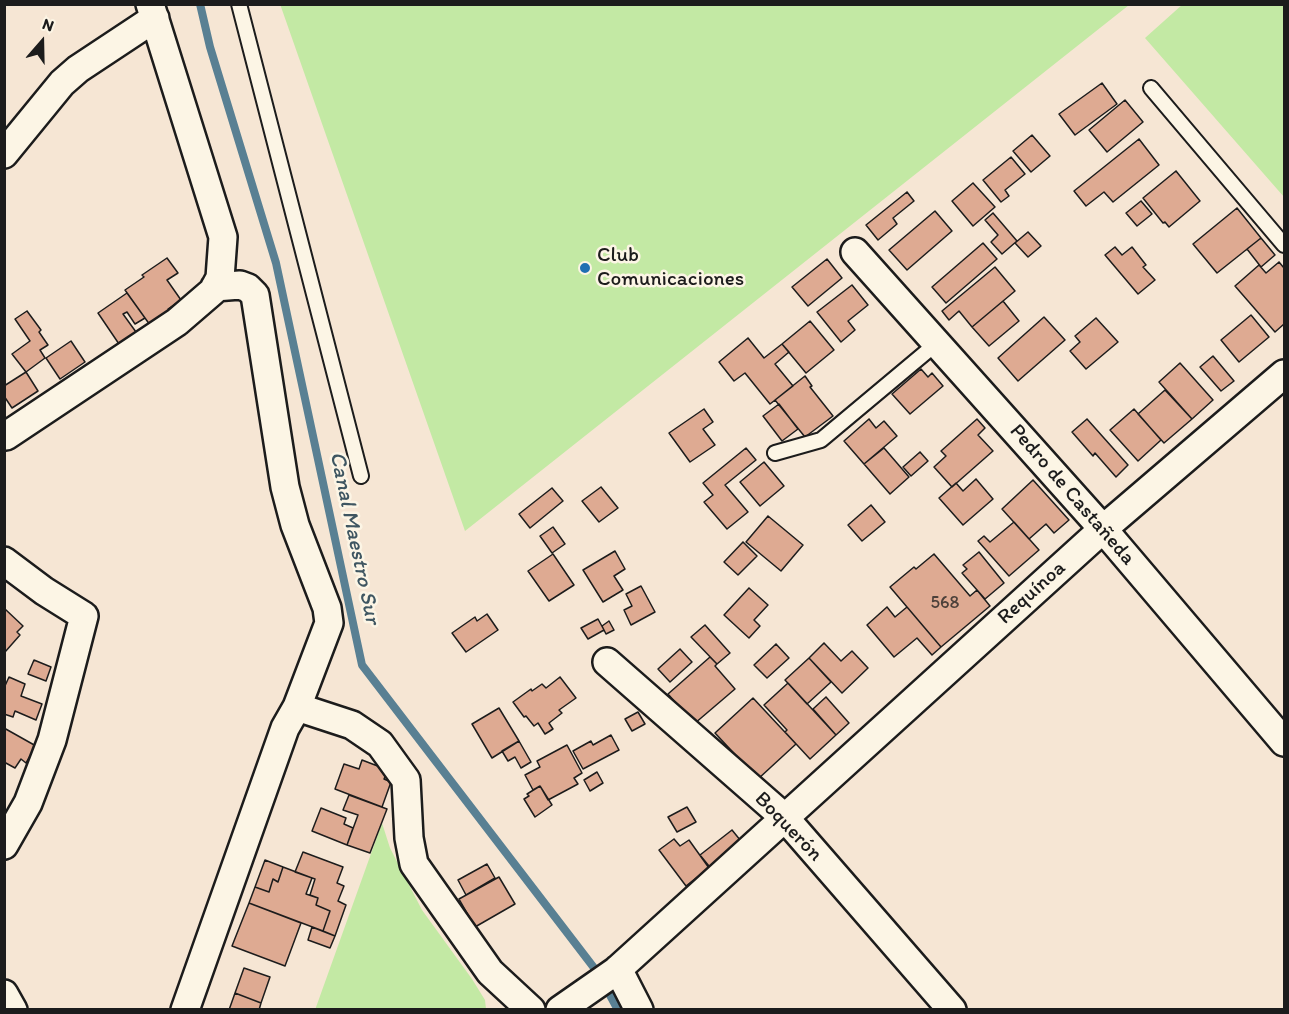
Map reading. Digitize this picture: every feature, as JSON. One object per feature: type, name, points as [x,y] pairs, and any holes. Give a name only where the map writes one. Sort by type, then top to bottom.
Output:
[{"type":"street","points":[[4,154],[62,83],[152,11],[223,237],[220,278],[213,291],[177,322],[6,436]]},
{"type":"street","name":"Pedro de Castañeda","points":[[855,252],[1103,529],[1284,742]]},
{"type":"street","points":[[185,1010],[285,728],[297,707],[329,623],[327,608],[295,525],[285,487],[255,295],[248,288],[240,285],[215,287]]},
{"type":"street","name":"Requínoa","points":[[561,1010],[617,970],[1103,529],[1284,374]]},
{"type":"street","points":[[4,561],[44,591],[84,616],[52,740],[28,803],[4,844]]},
{"type":"street","name":"Boquerón","points":[[607,662],[785,818],[952,1010]]},
{"type":"street","points":[[297,707],[352,725],[380,744],[405,780],[409,838],[414,864],[490,972],[531,1010]]},
{"type":"street","points":[[617,970],[639,1010]]},
{"type":"street","points":[[4,994],[13,1010]]},
{"type":"lane","points":[[240,4],[361,476]]},
{"type":"lane","points":[[1151,88],[1284,245]]},
{"type":"lane","points":[[775,453],[821,440],[937,343]]},
{"type":"green space","name":"Club Comunicaciones","points":[[280,4],[1129,4],[1129,5],[465,531]]},
{"type":"green space","points":[[1183,4],[1284,5],[1284,197],[1145,38]]},
{"type":"green space","points":[[382,823],[390,848],[422,910],[472,979],[485,1000],[486,1009],[315,1010]]},
{"type":"building","points":[[1102,83],[1117,104],[1075,135],[1059,114]]},
{"type":"building","points":[[1125,100],[1143,122],[1107,152],[1089,130]]},
{"type":"building","points":[[1032,135],[1050,156],[1031,172],[1013,151]]},
{"type":"building","points":[[1139,139],[1159,165],[1113,202],[1104,192],[1086,206],[1074,191]]},
{"type":"building","points":[[1011,157],[1025,174],[1005,190],[1009,196],[1001,202],[983,180]]},
{"type":"building","points":[[1176,171],[1200,201],[1169,227],[1143,198]]},
{"type":"building","points":[[973,183],[995,207],[973,226],[952,201]]},
{"type":"building","points":[[907,192],[914,201],[893,218],[897,224],[878,240],[866,225]]},
{"type":"building","points":[[1141,201],[1152,214],[1137,226],[1126,213]]},
{"type":"building","points":[[1237,208],[1261,238],[1217,273],[1193,244]]},
{"type":"building","points":[[935,211],[952,231],[907,270],[889,250]]},
{"type":"building","points":[[993,213],[1017,241],[1002,254],[991,242],[998,235],[985,220]]},
{"type":"building","points":[[1028,232],[1041,246],[1028,257],[1015,243]]},
{"type":"building","points":[[1261,238],[1275,255],[1261,267],[1247,249]]},
{"type":"building","points":[[983,243],[997,259],[946,303],[932,287]]},
{"type":"building","points":[[1115,247],[1122,255],[1132,247],[1146,265],[1143,267],[1155,280],[1138,294],[1105,255]]},
{"type":"building","points":[[167,258],[178,273],[167,280],[181,300],[168,309],[175,319],[155,332],[125,290]]},
{"type":"building","points":[[827,259],[842,278],[808,306],[792,287]]},
{"type":"building","points":[[1279,262],[1284,268],[1284,324],[1275,332],[1235,286],[1259,265],[1266,273]]},
{"type":"building","points":[[995,267],[1015,291],[972,327],[959,311],[949,320],[942,311]]},
{"type":"building","points":[[852,285],[868,305],[848,321],[855,330],[841,342],[817,312]]},
{"type":"building","points":[[127,293],[145,318],[135,324],[127,312],[123,314],[136,332],[119,344],[98,313]]},
{"type":"building","points":[[1003,301],[1019,321],[989,346],[972,327]]},
{"type":"building","points":[[27,311],[41,330],[39,332],[48,345],[40,350],[45,358],[26,372],[12,354],[30,341],[15,319]]},
{"type":"building","points":[[1251,315],[1269,337],[1239,362],[1221,340]]},
{"type":"building","points":[[1044,317],[1065,340],[1018,381],[998,358]]},
{"type":"building","points":[[1096,318],[1118,342],[1086,369],[1070,351],[1080,342],[1075,336]]},
{"type":"building","points":[[810,321],[834,350],[806,373],[782,344]]},
{"type":"building","points":[[748,338],[764,358],[782,344],[789,352],[775,364],[793,386],[770,404],[745,373],[734,381],[719,362]]},
{"type":"building","points":[[71,341],[85,362],[60,379],[46,358]]},
{"type":"building","points":[[1213,356],[1234,381],[1221,391],[1200,367]]},
{"type":"building","points":[[1180,363],[1213,400],[1192,419],[1159,382]]},
{"type":"building","points":[[921,369],[928,377],[932,373],[943,386],[910,414],[892,394]]},
{"type":"building","points":[[26,372],[38,391],[12,408],[4,396],[4,386]]},
{"type":"building","points":[[805,376],[812,386],[810,387],[833,416],[805,437],[775,400]]},
{"type":"building","points":[[1165,390],[1192,419],[1164,443],[1138,414]]},
{"type":"building","points":[[779,404],[798,429],[782,441],[763,416]]},
{"type":"building","points":[[704,409],[713,422],[703,429],[715,445],[690,462],[669,433]]},
{"type":"building","points":[[1134,409],[1161,440],[1138,461],[1110,430]]},
{"type":"building","points":[[869,419],[876,428],[884,421],[897,436],[864,464],[844,441]]},
{"type":"building","points":[[977,419],[985,428],[978,435],[993,451],[952,487],[934,467],[946,456],[941,451]]},
{"type":"building","points":[[1087,419],[1128,465],[1116,477],[1072,432]]},
{"type":"building","points":[[746,448],[756,460],[725,485],[748,512],[727,529],[704,502],[713,495],[703,483]]},
{"type":"building","points":[[884,448],[909,477],[890,494],[864,464]]},
{"type":"building","points":[[920,452],[928,461],[911,476],[903,467]]},
{"type":"building","points":[[764,462],[784,486],[760,506],[740,482]]},
{"type":"building","points":[[976,479],[993,499],[963,525],[939,498],[956,483],[963,491]]},
{"type":"building","points":[[1033,480],[1069,520],[1054,533],[1046,524],[1029,539],[1002,509]]},
{"type":"building","points":[[601,487],[618,508],[599,522],[582,501]]},
{"type":"building","points":[[552,488],[563,501],[530,528],[519,514]]},
{"type":"building","points":[[871,505],[885,522],[862,541],[848,525]]},
{"type":"building","points":[[768,516],[803,545],[781,571],[746,542]]},
{"type":"building","points":[[1014,522],[1039,550],[1009,576],[978,541],[984,536],[990,542]]},
{"type":"building","points":[[553,527],[565,544],[552,553],[540,536]]},
{"type":"building","points":[[743,542],[757,556],[738,575],[724,562]]},
{"type":"building","points":[[615,551],[625,569],[614,576],[623,590],[603,602],[583,570]]},
{"type":"building","points":[[979,552],[1004,583],[985,599],[962,573],[967,569],[963,565]]},
{"type":"building","points":[[553,554],[574,585],[549,601],[528,571]]},
{"type":"building","points":[[934,554],[970,596],[977,590],[990,606],[941,647],[890,587]]},
{"type":"building","points":[[641,586],[655,612],[631,625],[624,610],[632,606],[626,594]]},
{"type":"building","points":[[749,588],[768,605],[754,620],[760,626],[749,638],[724,615]]},
{"type":"building","points":[[887,607],[895,617],[907,607],[941,647],[932,655],[917,638],[894,657],[867,625]]},
{"type":"building","points":[[5,609],[23,626],[17,632],[20,635],[5,652]]},
{"type":"building","points":[[487,614],[498,630],[466,652],[452,633],[475,617],[477,621]]},
{"type":"building","points":[[598,619],[604,630],[588,639],[581,628]]},
{"type":"building","points":[[609,621],[614,630],[606,634],[602,626]]},
{"type":"building","points":[[705,625],[730,653],[717,664],[691,637]]},
{"type":"building","points":[[824,643],[841,661],[852,651],[868,668],[842,693],[809,658]]},
{"type":"building","points":[[776,644],[789,658],[767,678],[754,665]]},
{"type":"building","points":[[680,649],[692,662],[670,682],[658,669]]},
{"type":"building","points":[[710,657],[735,689],[694,724],[668,694]]},
{"type":"building","points":[[809,658],[831,682],[807,704],[785,680]]},
{"type":"building","points":[[34,660],[51,667],[46,681],[28,674]]},
{"type":"building","points":[[9,677],[25,684],[21,696],[42,704],[36,720],[15,711],[13,717],[4,714],[4,688]]},
{"type":"building","points":[[560,677],[576,698],[559,710],[562,713],[549,723],[553,729],[545,734],[538,723],[534,726],[526,716],[524,717],[513,702],[542,684],[546,688]]},
{"type":"building","points":[[788,683],[836,735],[810,759],[764,705]]},
{"type":"building","points":[[826,697],[849,723],[836,735],[813,709]]},
{"type":"building","points":[[753,698],[796,744],[758,779],[715,733]]},
{"type":"building","points":[[499,708],[519,741],[492,758],[472,724]]},
{"type":"building","points":[[638,712],[645,724],[632,731],[625,719]]},
{"type":"building","points":[[4,728],[36,746],[26,763],[21,759],[15,768],[4,762]]},
{"type":"building","points":[[611,735],[619,750],[583,769],[573,751],[591,741],[593,745]]},
{"type":"building","points":[[519,741],[531,762],[521,768],[515,757],[508,761],[502,751]]},
{"type":"building","points":[[567,745],[582,773],[574,778],[578,784],[548,800],[540,786],[533,790],[525,775],[540,767],[537,761]]},
{"type":"building","points":[[362,760],[388,770],[384,779],[391,782],[382,807],[335,789],[344,764],[359,769]]},
{"type":"building","points":[[597,772],[603,783],[590,791],[584,780]]},
{"type":"building","points":[[540,786],[552,805],[535,817],[524,799],[529,796],[527,794]]},
{"type":"building","points":[[349,795],[387,809],[370,853],[347,845],[358,815],[343,810]]},
{"type":"building","points":[[687,807],[696,822],[677,832],[668,817]]},
{"type":"building","points":[[321,808],[346,818],[344,824],[353,828],[347,845],[312,831]]},
{"type":"building","points":[[732,830],[745,846],[713,871],[700,855]]},
{"type":"building","points":[[674,839],[680,846],[689,840],[709,868],[686,886],[659,850]]},
{"type":"building","points":[[303,852],[343,867],[337,883],[344,886],[338,901],[346,905],[335,936],[323,931],[330,911],[316,905],[318,898],[310,895],[315,879],[295,872]]},
{"type":"building","points":[[265,860],[283,867],[278,882],[273,879],[269,892],[255,887]]},
{"type":"building","points":[[487,864],[495,878],[466,895],[458,880]]},
{"type":"building","points":[[283,867],[312,878],[306,894],[318,898],[316,905],[330,911],[323,931],[249,903],[255,887],[269,892],[273,879],[278,882]]},
{"type":"building","points":[[499,877],[515,904],[475,927],[459,899]]},
{"type":"building","points":[[249,903],[301,923],[285,966],[232,946]]},
{"type":"building","points":[[312,927],[335,936],[330,948],[308,940]]},
{"type":"building","points":[[244,968],[270,977],[261,1003],[235,993]]},
{"type":"building","points":[[235,993],[261,1003],[259,1010],[229,1010]]},
{"type":"waterway","name":"Canal Maestro Sur","points":[[200,4],[210,47],[276,263],[362,665],[598,973],[618,1010]]},
{"type":"place","name":"Club Comunicaciones","points":[[585,268]]}]
